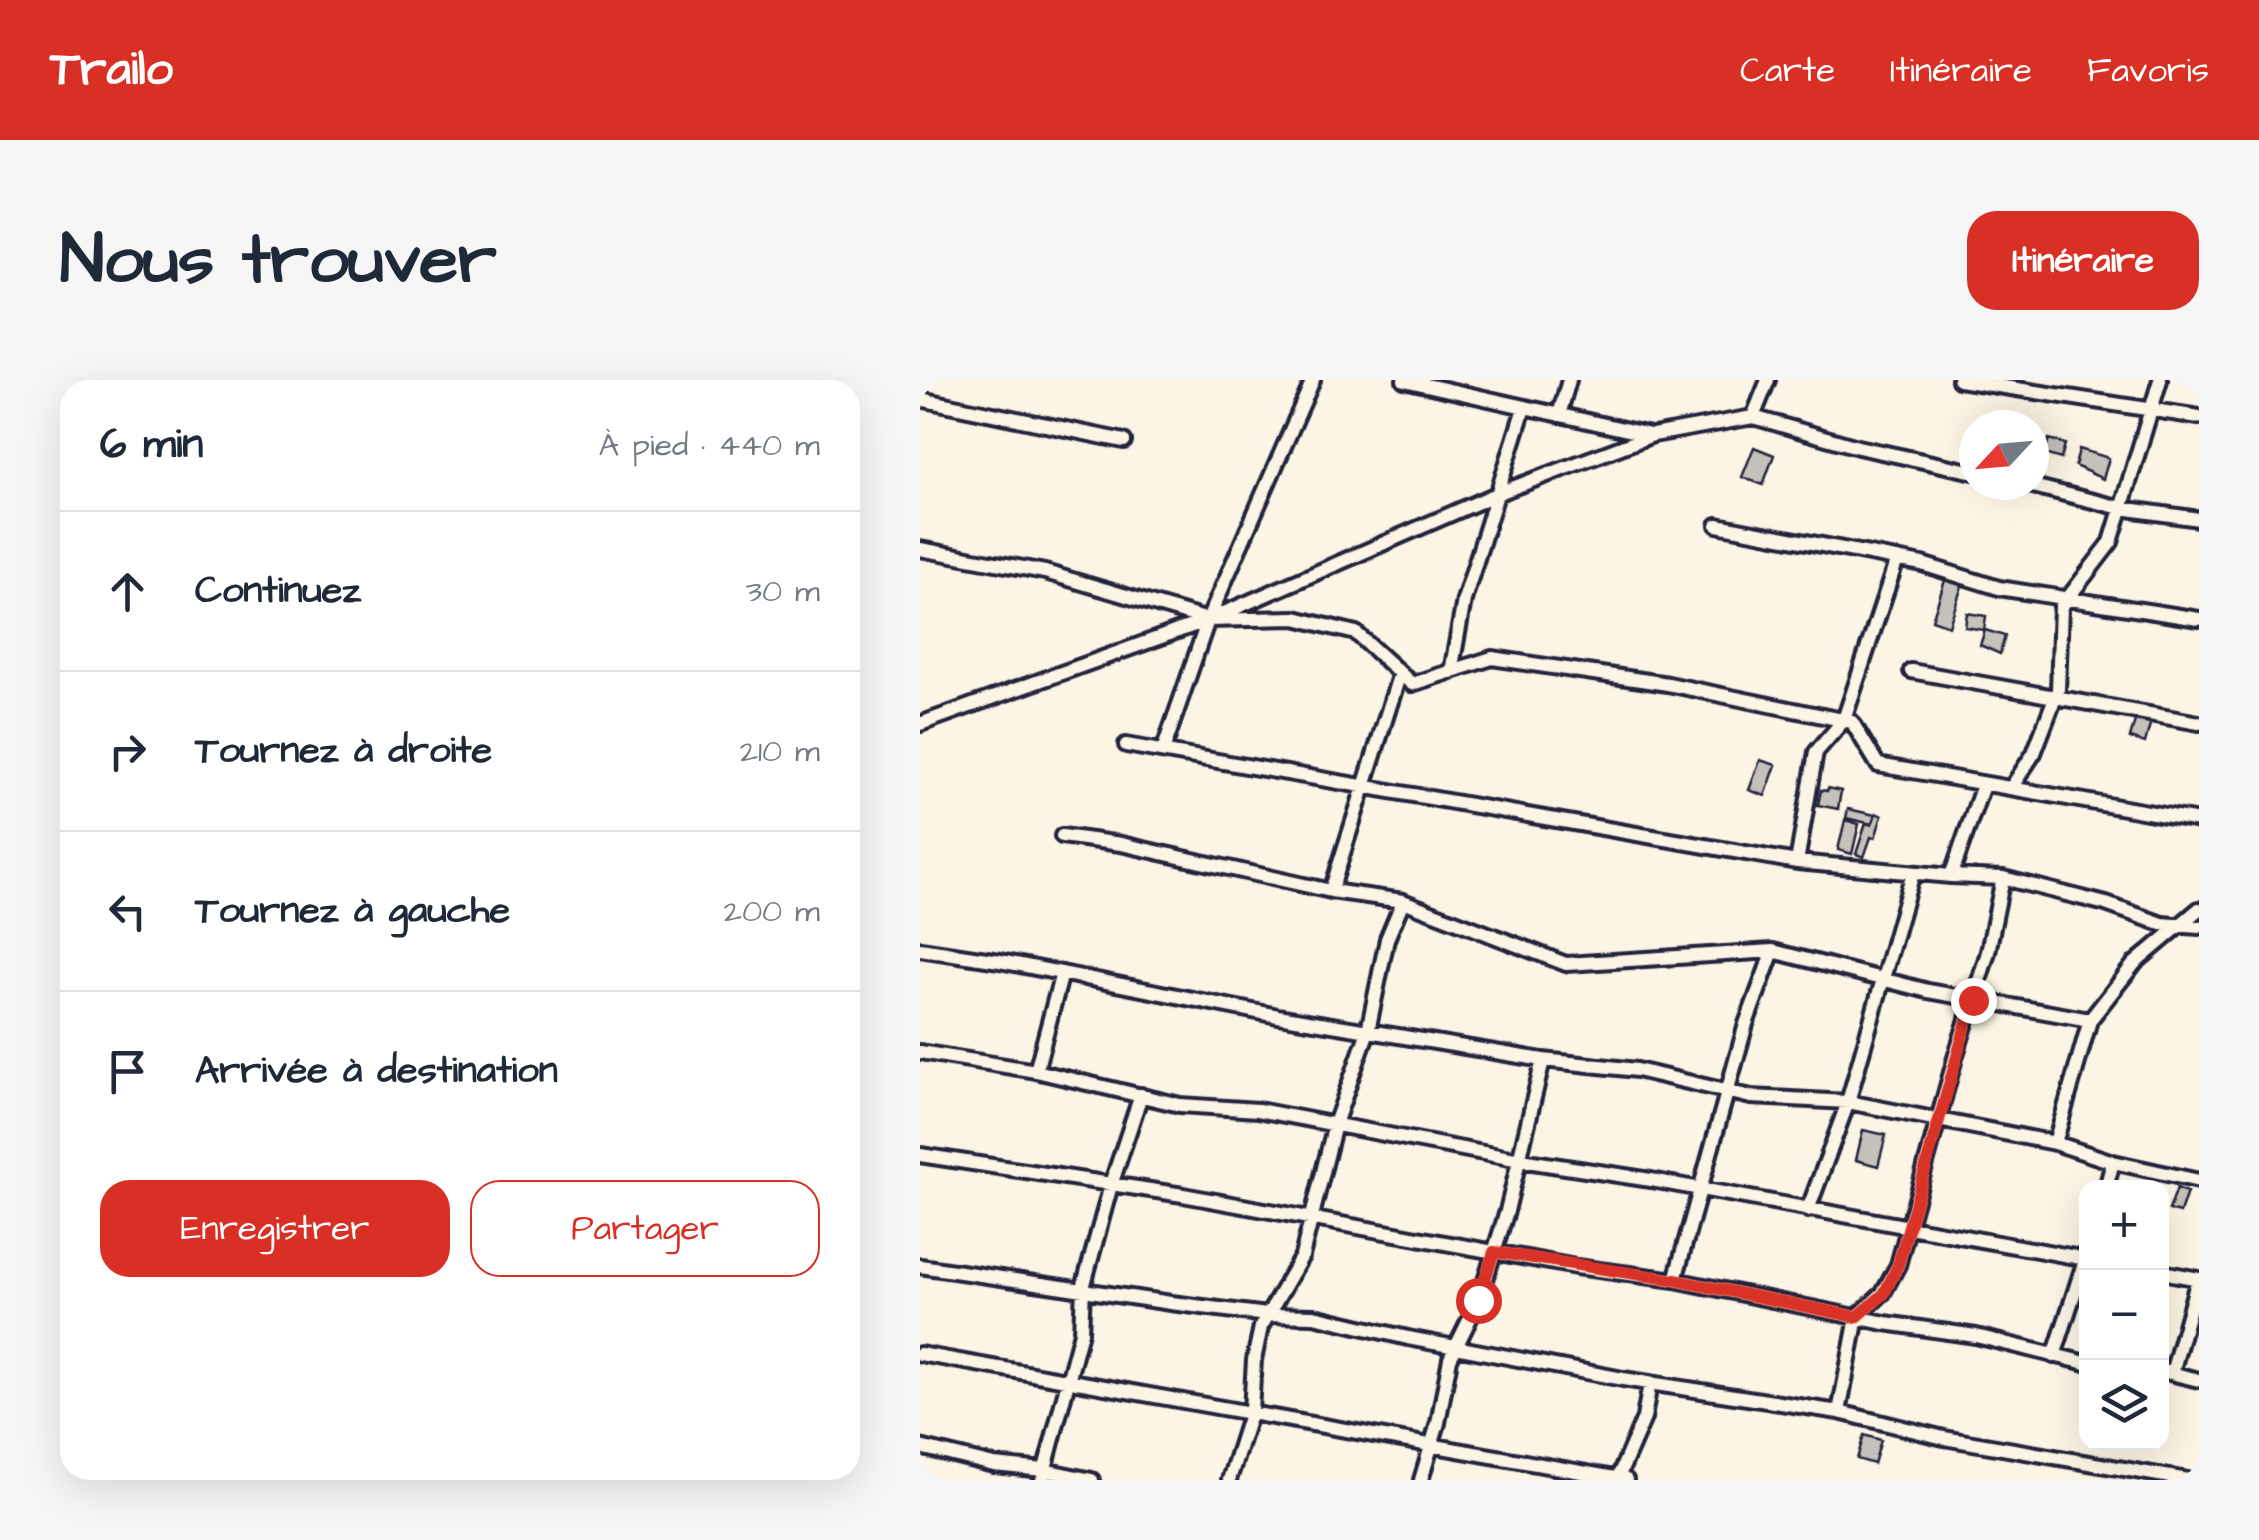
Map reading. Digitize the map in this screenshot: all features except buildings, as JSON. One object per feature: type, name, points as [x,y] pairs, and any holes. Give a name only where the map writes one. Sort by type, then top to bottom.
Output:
[{"type":"street","points":[[1162,752],[1208,620],[1312,380]]},
{"type":"street","points":[[1404,380],[1653,435]]},
{"type":"street","points":[[1559,416],[1568,380]]},
{"type":"street","points":[[1753,416],[1768,380]]},
{"type":"street","points":[[1959,380],[2199,416]]},
{"type":"street","points":[[2011,788],[2034,752],[2054,698],[2060,607],[2111,542],[2160,380]]},
{"type":"street","points":[[920,399],[1124,441]]},
{"type":"street","points":[[1451,672],[1464,600],[1524,408]]},
{"type":"street","points":[[920,724],[1208,620],[1499,492],[1653,435],[1753,416],[1858,447],[1959,469]]},
{"type":"street","points":[[2049,490],[2121,508],[2199,519]]},
{"type":"street","points":[[1717,525],[1897,560],[1999,588],[2199,619]]},
{"type":"street","points":[[920,550],[1045,572],[1208,620],[1295,618],[1356,633],[1412,684],[1492,658],[1668,684],[1852,722],[1878,765],[2199,821]]},
{"type":"street","points":[[1797,862],[1816,752],[1844,720],[1897,560]]},
{"type":"street","points":[[1911,670],[2199,722]]},
{"type":"street","points":[[1331,891],[1400,673]]},
{"type":"street","points":[[1126,746],[1797,862],[2004,878],[2106,904],[2175,927],[2199,927]]},
{"type":"street","points":[[1950,876],[1983,785]]},
{"type":"street","points":[[1062,836],[1122,844],[1331,891],[1402,901],[1566,964],[1773,951],[1973,1000],[2090,1020]]},
{"type":"street","points":[[1808,1210],[1848,1102],[1914,873]]},
{"type":"street","points":[[1839,1412],[1857,1317],[1884,1294],[1893,1279],[1988,952],[2004,878]]},
{"type":"street","points":[[1230,1480],[1250,1411],[1256,1342],[1302,1256],[1335,1124],[1368,1031],[1387,939],[1402,901]]},
{"type":"street","points":[[2055,1143],[2090,1020],[2134,964],[2199,910]]},
{"type":"street","points":[[920,949],[1368,1031],[1543,1060],[1636,1070],[1751,1096],[1848,1102],[2055,1143],[2113,1162],[2199,1182]]},
{"type":"street","points":[[1675,1280],[1746,1024],[1773,951]]},
{"type":"street","points":[[1036,1071],[1062,973]]},
{"type":"street","points":[[920,1052],[1036,1071],[1180,1104],[1250,1108],[1520,1160],[2079,1257]]},
{"type":"street","points":[[1422,1480],[1454,1344],[1478,1300],[1494,1252],[1543,1060]]},
{"type":"street","points":[[1043,1475],[1081,1332],[1083,1288],[1110,1185],[1141,1096]]},
{"type":"street","points":[[920,1156],[1675,1280],[1857,1317],[1976,1336],[2079,1361]]},
{"type":"street","points":[[2108,1180],[2113,1162]]},
{"type":"street","points":[[920,1266],[1268,1316],[1314,1316],[1408,1338],[1650,1383],[1839,1412],[1944,1438],[2188,1480]]},
{"type":"street","points":[[2054,1356],[2082,1270]]},
{"type":"street","points":[[2169,1273],[2199,1279],[2169,1366]]},
{"type":"street","points":[[920,1354],[1626,1480]]},
{"type":"street","points":[[2169,1372],[2199,1380]]},
{"type":"street","points":[[1617,1479],[1644,1418],[1650,1383]]},
{"type":"street","points":[[920,1447],[1043,1475],[1092,1480]]},
{"type":"route","points":[[1478,1300],[1494,1252],[1675,1280],[1857,1317],[1884,1294],[1893,1279],[1973,1000]]}]
